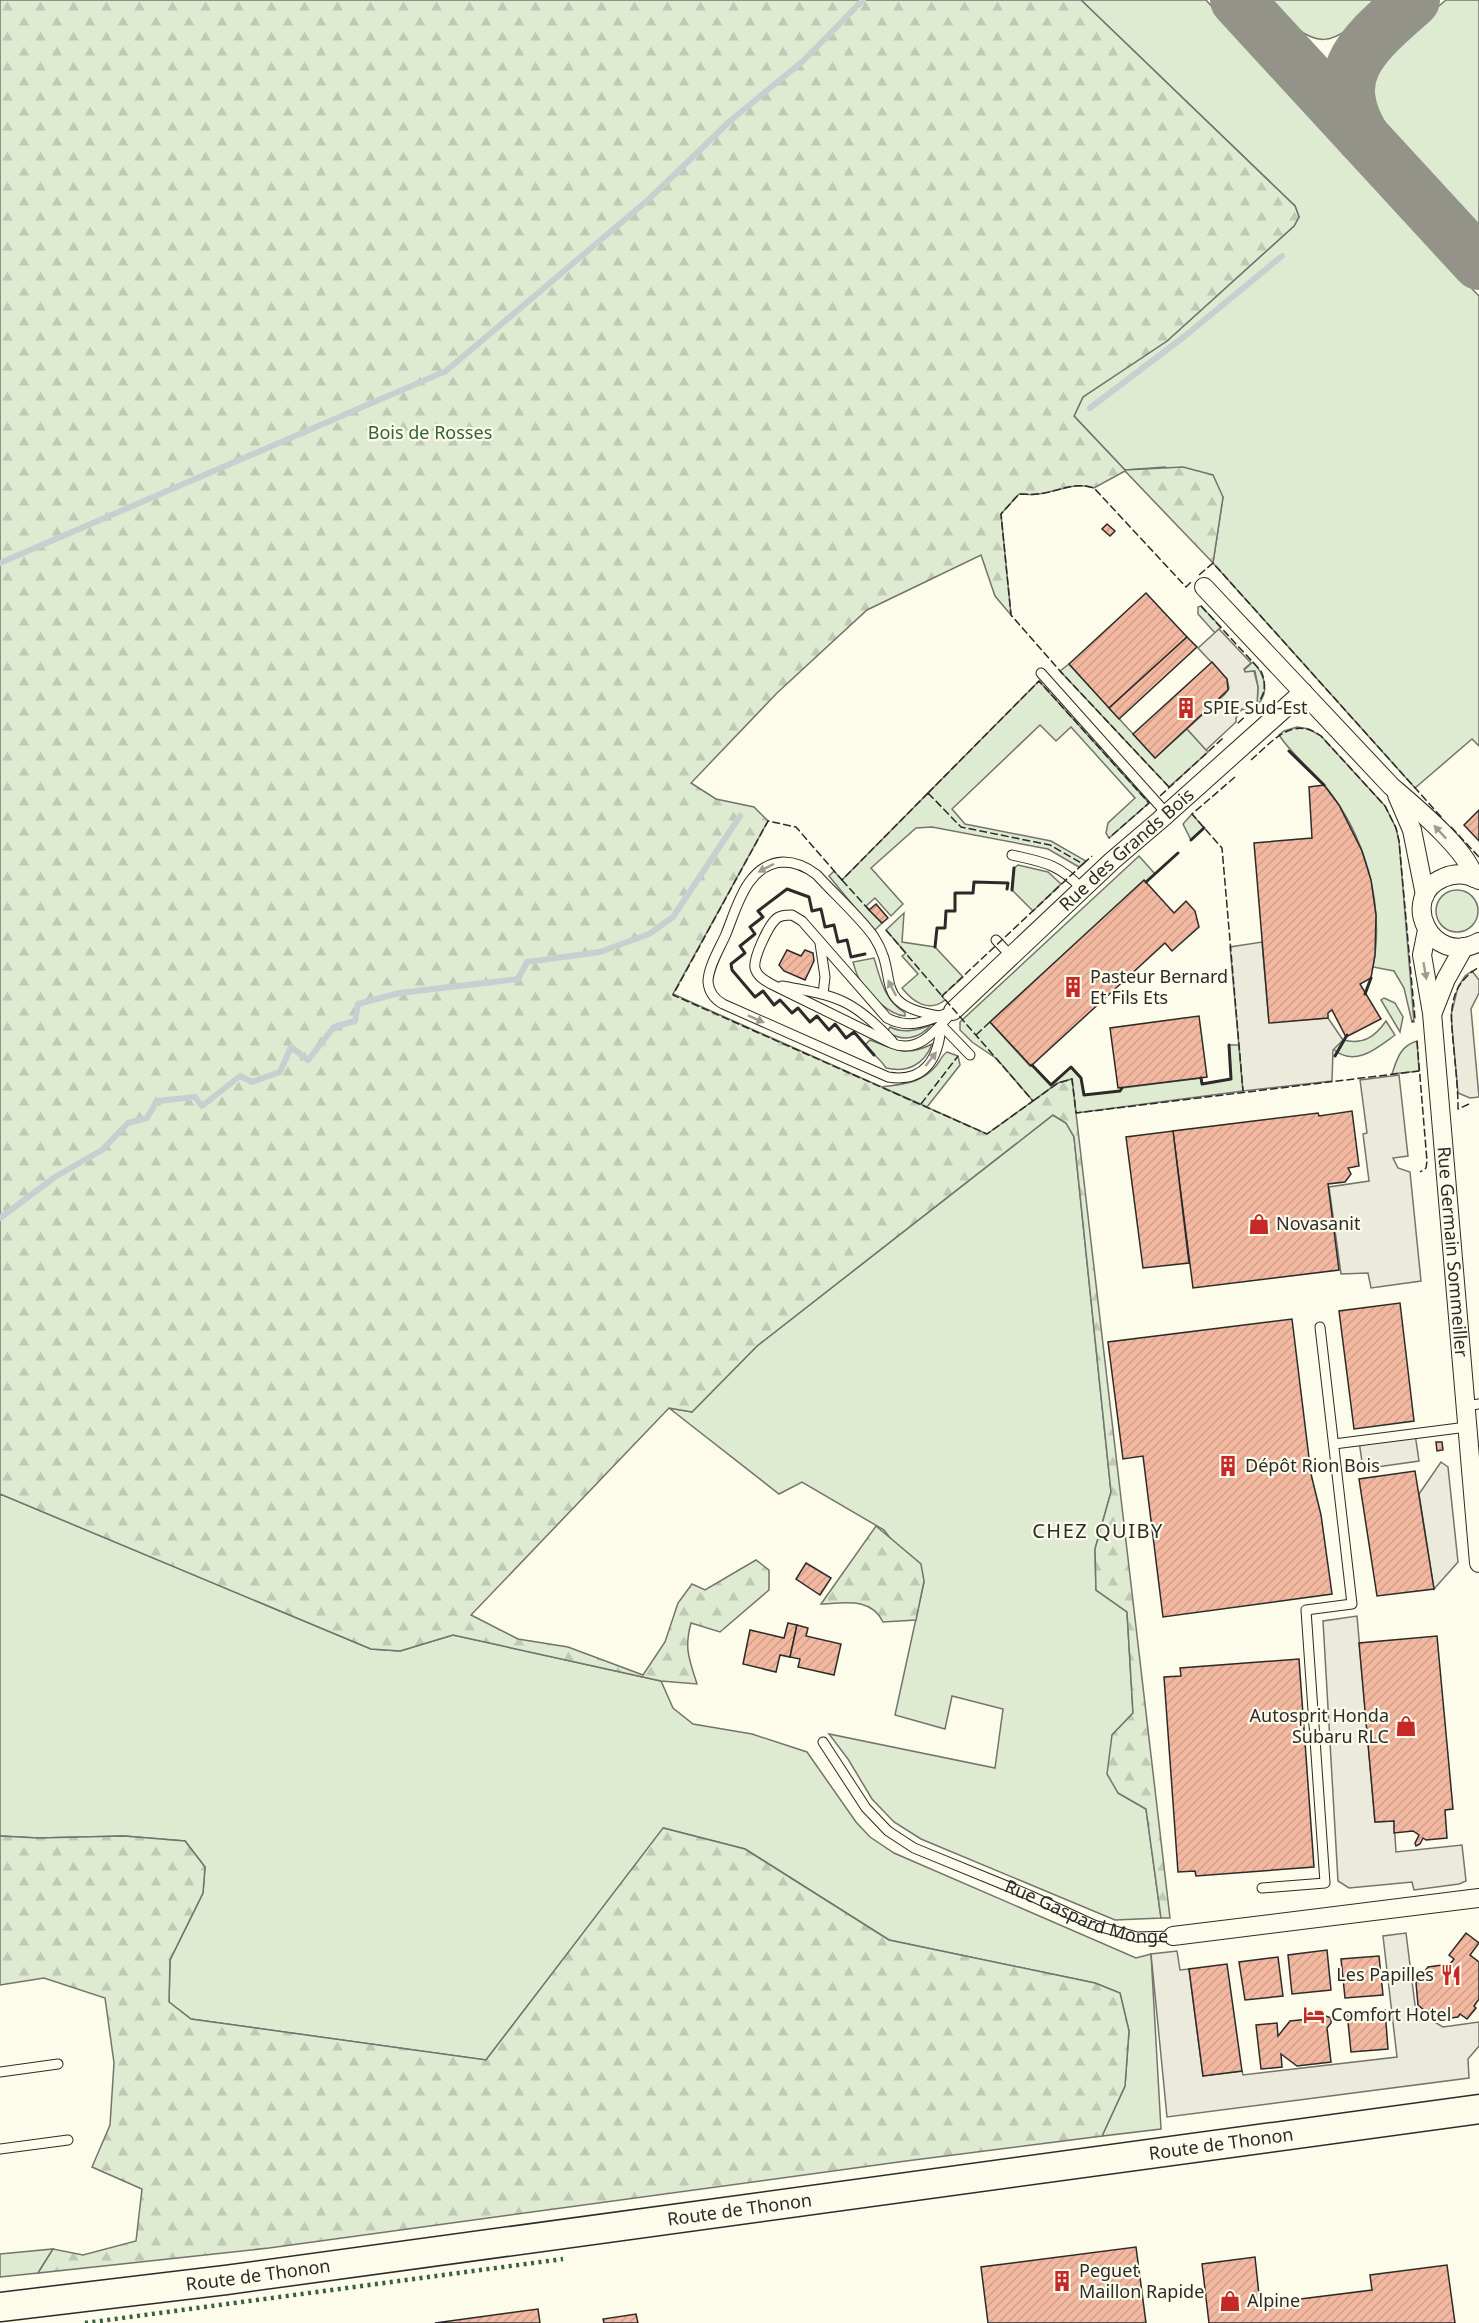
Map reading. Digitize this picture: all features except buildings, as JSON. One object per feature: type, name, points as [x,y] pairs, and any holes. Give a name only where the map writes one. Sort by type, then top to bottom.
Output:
[{"type":"main road","name":"Route de Thonon","points":[[0,2307],[250,2277],[1479,2109]]},
{"type":"street","name":"Rue Germain Sommeiller","points":[[1204,587],[1391,786],[1423,813],[1466,859],[1477,879]]},
{"type":"street","name":"Rue des Grands Bois","points":[[944,1017],[1081,888],[1302,692]]},
{"type":"street","name":"Rue Germain Sommeiller","points":[[1391,786],[1404,807],[1412,830],[1425,895],[1422,909],[1427,930],[1422,955],[1432,1013],[1472,1405],[1467,1427],[1479,1563]]},
{"type":"street","name":"Rue Germain Sommeiller","points":[[1425,895],[1434,884],[1446,877],[1460,874],[1477,879]]},
{"type":"street","name":"Rue Germain Sommeiller","points":[[1427,930],[1443,944],[1472,944]]},
{"type":"street","name":"Rue Germain Sommeiller","points":[[1432,1013],[1446,979],[1472,944]]},
{"type":"street","name":"Rue Gaspard Monge","points":[[1173,1936],[1479,1898]]},
{"type":"lane","points":[[1041,674],[1167,814]]},
{"type":"lane","points":[[1012,855],[1054,866],[1070,876],[1081,888]]},
{"type":"lane","points":[[944,1017],[938,1050],[931,1062],[909,1077],[888,1077],[723,1004],[713,996],[708,978],[747,884],[763,868],[775,863],[799,864],[813,872],[874,937],[882,954],[890,988],[901,1003],[916,1013],[944,1017],[970,1055]]},
{"type":"lane","points":[[787,915],[798,918],[887,1018],[896,1023],[914,1024],[944,1017],[931,1036],[917,1044],[896,1045],[771,984],[758,974],[755,962],[775,920],[787,915]]},
{"type":"lane","points":[[996,940],[1010,955]]},
{"type":"lane","points":[[820,942],[825,977],[823,994]]},
{"type":"lane","points":[[771,984],[838,998],[864,1013],[896,1045]]},
{"type":"lane","points":[[1262,1888],[1325,1883],[1306,1610],[1352,1604],[1320,1327]]},
{"type":"lane","points":[[1334,1444],[1467,1427]]},
{"type":"lane","name":"Rue Gaspard Monge","points":[[823,1742],[866,1808],[888,1831],[914,1848],[1029,1895],[1094,1925],[1137,1937],[1173,1936]]},
{"type":"lane","points":[[0,2072],[58,2064]]},
{"type":"lane","points":[[0,2149],[68,2140]]},
{"type":"green space","name":"Bois de Rosses","points":[[0,0],[1081,0],[1295,206],[1299,217],[1294,226],[1167,341],[1083,397],[1074,416],[1125,470],[1183,467],[1213,475],[1223,497],[1213,563],[1125,471],[1094,488],[1080,486],[1038,494],[1019,494],[1001,514],[1011,615],[995,596],[981,555],[867,610],[777,693],[691,783],[716,799],[754,807],[768,821],[673,994],[987,1134],[1058,1083],[1072,1079],[1170,1918],[1161,1918],[1146,1809],[1118,1793],[1107,1774],[1112,1735],[1133,1713],[1127,1612],[1096,1590],[1095,1549],[1111,1492],[1074,1137],[1066,1123],[1053,1115],[757,1346],[692,1412],[669,1408],[471,1615],[518,1639],[568,1647],[643,1675],[665,1642],[678,1603],[692,1584],[705,1590],[756,1560],[769,1570],[769,1590],[720,1632],[691,1623],[688,1654],[697,1684],[661,1681],[453,1635],[400,1651],[371,1649],[0,1494]]},
{"type":"green space","points":[[1081,0],[1206,0],[1479,296],[1479,746],[1472,739],[1415,788],[1213,563],[1223,497],[1165,467],[1125,470],[1074,416],[1083,397],[1167,341],[1294,226],[1299,217],[1295,206]]},
{"type":"green space","points":[[1266,0],[1381,0],[1348,29],[1335,37],[1324,39],[1312,37],[1299,30]]},
{"type":"green space","points":[[1446,0],[1479,0],[1479,227],[1372,110],[1369,95],[1373,75],[1380,62],[1400,39]]},
{"type":"green space","points":[[1201,606],[1221,627],[1215,633],[1198,614],[1198,607]]},
{"type":"green space","points":[[1253,662],[1263,677],[1265,689],[1257,705],[1258,687],[1255,671],[1246,672],[1244,670]]},
{"type":"green space","points":[[1069,664],[1155,758],[1187,729],[1208,752],[1169,787],[1060,671]]},
{"type":"green space","points":[[1039,681],[1149,803],[1109,838],[1106,833],[1108,823],[1135,798],[1071,727],[1056,741],[1040,725],[952,809],[965,824],[1051,841],[1086,861],[1079,867],[1048,849],[932,827],[916,828],[871,868],[903,904],[891,916],[875,898],[866,906],[882,923],[874,931],[829,876],[834,871],[842,880]]},
{"type":"green space","points":[[1297,727],[1309,729],[1321,736],[1385,806],[1396,828],[1414,1022],[1412,1022],[1404,988],[1394,971],[1373,967],[1376,943],[1374,895],[1361,848],[1351,826],[1325,786],[1279,735]]},
{"type":"green space","points":[[1192,814],[1204,828],[1191,840],[1183,824]]},
{"type":"green space","points":[[1139,856],[1155,874],[1146,882],[1144,881],[990,1022],[1030,1066],[1032,1065],[1051,1084],[1071,1067],[1081,1078],[1084,1095],[1201,1078],[1203,1084],[1231,1079],[1229,1045],[1239,1045],[1243,1091],[1076,1113],[1072,1079],[1058,1083],[1033,1101],[997,1059],[972,1042],[960,1030],[960,1022]]},
{"type":"green space","points":[[1018,865],[1048,872],[1061,884],[1033,911],[1012,890],[1014,868]]},
{"type":"green space","points":[[1457,890],[1465,891],[1472,896],[1477,903],[1477,919],[1472,926],[1465,931],[1457,932],[1449,931],[1442,926],[1437,919],[1436,911],[1437,903],[1442,896],[1449,891]]},
{"type":"green space","points":[[904,913],[902,942],[935,947],[963,977],[942,996],[945,1000],[939,1004],[927,1006],[922,1004],[911,998],[902,988],[918,974],[902,956],[906,953],[886,930]]},
{"type":"green space","points":[[874,958],[884,989],[892,1002],[905,1013],[905,1016],[892,1012],[880,1003],[858,976],[853,962]]},
{"type":"green space","points":[[1384,998],[1395,1003],[1403,1017],[1400,1032],[1381,1000]]},
{"type":"green space","points":[[1386,1021],[1395,1035],[1366,1054],[1349,1057],[1333,1049],[1343,1040],[1357,1041],[1368,1038]]},
{"type":"green space","points":[[931,1025],[910,1038],[899,1037],[887,1032],[890,1027],[906,1031]]},
{"type":"green space","points":[[870,1040],[901,1051],[915,1050],[932,1044],[929,1051],[914,1066],[894,1069],[886,1068],[865,1045]]},
{"type":"green space","points":[[1417,1041],[1419,1071],[1392,1074],[1403,1050]]},
{"type":"green space","points":[[947,1052],[958,1056],[960,1065],[927,1107],[881,1087],[903,1084],[923,1077]]},
{"type":"green space","points":[[1053,1115],[1066,1123],[1074,1137],[1111,1492],[1095,1549],[1096,1590],[1127,1612],[1133,1713],[1112,1735],[1118,1793],[1146,1809],[1161,1918],[1115,1920],[921,1839],[894,1822],[872,1799],[848,1759],[829,1734],[995,1768],[1003,1709],[952,1696],[945,1729],[895,1715],[924,1582],[884,1530],[802,1482],[779,1494],[669,1408],[692,1412],[757,1346]]},
{"type":"green space","points":[[0,1494],[371,1649],[400,1651],[453,1635],[661,1681],[673,1708],[693,1724],[752,1734],[807,1752],[856,1822],[870,1837],[894,1853],[1136,1958],[1151,1954],[1161,2129],[1102,2136],[1125,2086],[1129,2031],[1120,1993],[1095,1983],[889,1940],[745,1849],[664,1828],[486,2060],[191,2019],[169,2002],[170,1960],[203,1893],[205,1867],[185,1841],[124,1836],[38,1838],[0,1836]]},
{"type":"green space","points":[[876,1526],[921,1564],[924,1581],[916,1620],[883,1622],[878,1614],[864,1605],[856,1603],[821,1604]]},
{"type":"green space","points":[[663,1828],[745,1849],[889,1940],[1095,1983],[1120,1993],[1129,2031],[1125,2086],[1102,2136],[269,2248],[38,2273],[53,2249],[83,2255],[136,2241],[142,2189],[92,2167],[110,2125],[114,2063],[105,1998],[44,1978],[0,1985],[0,1836],[38,1838],[124,1836],[185,1841],[205,1867],[203,1893],[170,1960],[169,2002],[191,2019],[486,2060]]},
{"type":"green space","points":[[53,2249],[38,2273],[0,2277],[0,2254]]},
{"type":"shaded area","points":[[1219,629],[1251,663],[1244,669],[1245,672],[1254,671],[1258,687],[1257,705],[1249,712],[1242,709],[1236,722],[1206,750],[1187,729],[1229,688],[1227,679],[1198,648]]},
{"type":"shaded area","points":[[1262,942],[1269,1022],[1328,1018],[1343,1040],[1333,1050],[1332,1081],[1243,1091],[1230,947]]},
{"type":"shaded area","points":[[1472,971],[1479,980],[1479,993],[1471,1009],[1479,1097],[1470,1098],[1458,1093],[1451,1015],[1458,987],[1465,976]]},
{"type":"shaded area","points":[[1399,1075],[1408,1156],[1393,1158],[1398,1168],[1410,1172],[1421,1281],[1371,1288],[1368,1273],[1341,1274],[1329,1187],[1369,1181],[1363,1134],[1367,1133],[1360,1080]]},
{"type":"shaded area","points":[[1415,1434],[1419,1461],[1363,1469],[1359,1441]]},
{"type":"shaded area","points":[[1441,1462],[1448,1467],[1458,1562],[1434,1589],[1419,1494]]},
{"type":"shaded area","points":[[1357,1616],[1375,1822],[1394,1821],[1396,1852],[1462,1845],[1466,1881],[1459,1884],[1414,1890],[1412,1882],[1349,1888],[1338,1881],[1323,1621]]},
{"type":"shaded area","points":[[1406,1933],[1417,2021],[1431,2020],[1443,2027],[1479,2022],[1479,2046],[1468,2059],[1469,2078],[1167,2117],[1151,1954],[1177,1951],[1180,1970],[1189,1969],[1203,2076],[1242,2071],[1243,2075],[1397,2057],[1383,1936]]},
{"type":"waterway","points":[[0,563],[446,371],[649,199],[730,121],[803,61],[863,0]]},
{"type":"waterway","points":[[1090,408],[1185,336],[1282,256]]},
{"type":"waterway","points":[[0,1218],[55,1177],[102,1150],[128,1123],[147,1118],[157,1101],[195,1097],[202,1106],[240,1076],[252,1082],[280,1072],[291,1047],[308,1060],[334,1027],[355,1021],[358,1004],[399,993],[518,979],[527,962],[600,952],[649,934],[673,917],[740,816]]},
{"type":"taxiway","points":[[1237,0],[1479,263]]},
{"type":"taxiway","points":[[1363,137],[1352,114],[1348,94],[1350,75],[1356,59],[1367,44],[1413,0]]},
{"type":"hedge","points":[[85,2323],[563,2259]]},
{"type":"fence","points":[[1169,787],[1011,615],[1001,514],[1019,494],[1038,494],[1080,486],[1094,488],[1186,587],[1192,581]]},
{"type":"fence","points":[[1199,575],[1213,563],[1443,819]]},
{"type":"fence","points":[[1201,606],[1261,671],[1264,680],[1263,695],[1260,701],[1237,724]]},
{"type":"fence","points":[[928,793],[1039,681],[1149,803],[1109,838]]},
{"type":"fence","points":[[1251,760],[1283,733],[1301,728],[1311,730],[1321,736],[1385,806],[1396,828],[1399,841],[1415,1019],[1412,1022]]},
{"type":"fence","points":[[1160,796],[1223,738]]},
{"type":"fence","points":[[1235,777],[1192,814],[1222,848],[1243,1091]]},
{"type":"fence","points":[[928,793],[961,827],[1050,845],[1083,864],[942,996],[1033,1101],[987,1134],[673,995],[768,821],[796,827],[842,880],[928,793]]},
{"type":"fence","points":[[1451,827],[1479,857]]},
{"type":"fence","points":[[1083,864],[1092,856]]},
{"type":"fence","points":[[842,880],[869,910]]},
{"type":"fence","points":[[886,930],[942,996]]},
{"type":"fence","points":[[1469,1104],[1458,1109],[1452,1015],[1455,994],[1460,984],[1479,967]]},
{"type":"fence","points":[[976,1035],[990,1022]]},
{"type":"fence","points":[[1417,1041],[1427,1161],[1426,1168],[1420,1172]]},
{"type":"fence","points":[[921,1104],[958,1056]]},
{"type":"fence","points":[[1033,1101],[1058,1083],[1072,1079],[1076,1113],[1419,1071]]},
{"type":"wall","points":[[1289,751],[1324,785]]},
{"type":"wall","points":[[1191,840],[1204,828]]},
{"type":"wall","points":[[1146,882],[1178,853]]},
{"type":"wall","points":[[1012,890],[1014,868]]},
{"type":"wall","points":[[935,947],[937,928],[945,928],[946,911],[955,911],[955,893],[973,893],[974,882],[1008,883],[1007,889]]},
{"type":"wall","points":[[865,954],[851,957],[847,940],[838,942],[834,925],[825,927],[821,909],[812,911],[809,897],[787,889],[758,911],[763,917],[750,927],[755,934],[740,946],[745,953],[731,964],[732,970],[755,997],[763,991],[774,1005],[780,1000],[792,1013],[798,1008],[810,1022],[817,1016],[829,1030],[835,1024],[846,1038],[854,1032],[874,1055]]},
{"type":"wall","points":[[1365,994],[1371,978]]},
{"type":"wall","points":[[1335,1056],[1347,1035]]},
{"type":"wall","points":[[1201,1078],[1202,1084],[1231,1079],[1229,1045]]},
{"type":"wall","points":[[1032,1065],[1051,1085],[1071,1067],[1081,1078],[1084,1095],[1120,1091],[1122,1088]]},
{"type":"place","name":"SPIE Sud-Est","points":[[1186,708]]},
{"type":"place","name":"Pasteur Bernard Et Fils Ets","points":[[1073,987]]},
{"type":"place","name":"Novasanit","points":[[1259,1224]]},
{"type":"place","name":"Dépôt Rion Bois","points":[[1228,1466]]},
{"type":"place","name":"Autosprit Honda Subaru RLC","points":[[1406,1726]]},
{"type":"place","name":"Les Papilles","points":[[1451,1975]]},
{"type":"place","name":"Comfort Hotel","points":[[1314,2015]]},
{"type":"place","name":"Peguet Maillon Rapide","points":[[1062,2281]]},
{"type":"place","name":"Alpine","points":[[1230,2301]]},
{"type":"district","name":"CHEZ QUIBY","points":[[1098,1531]]}]
